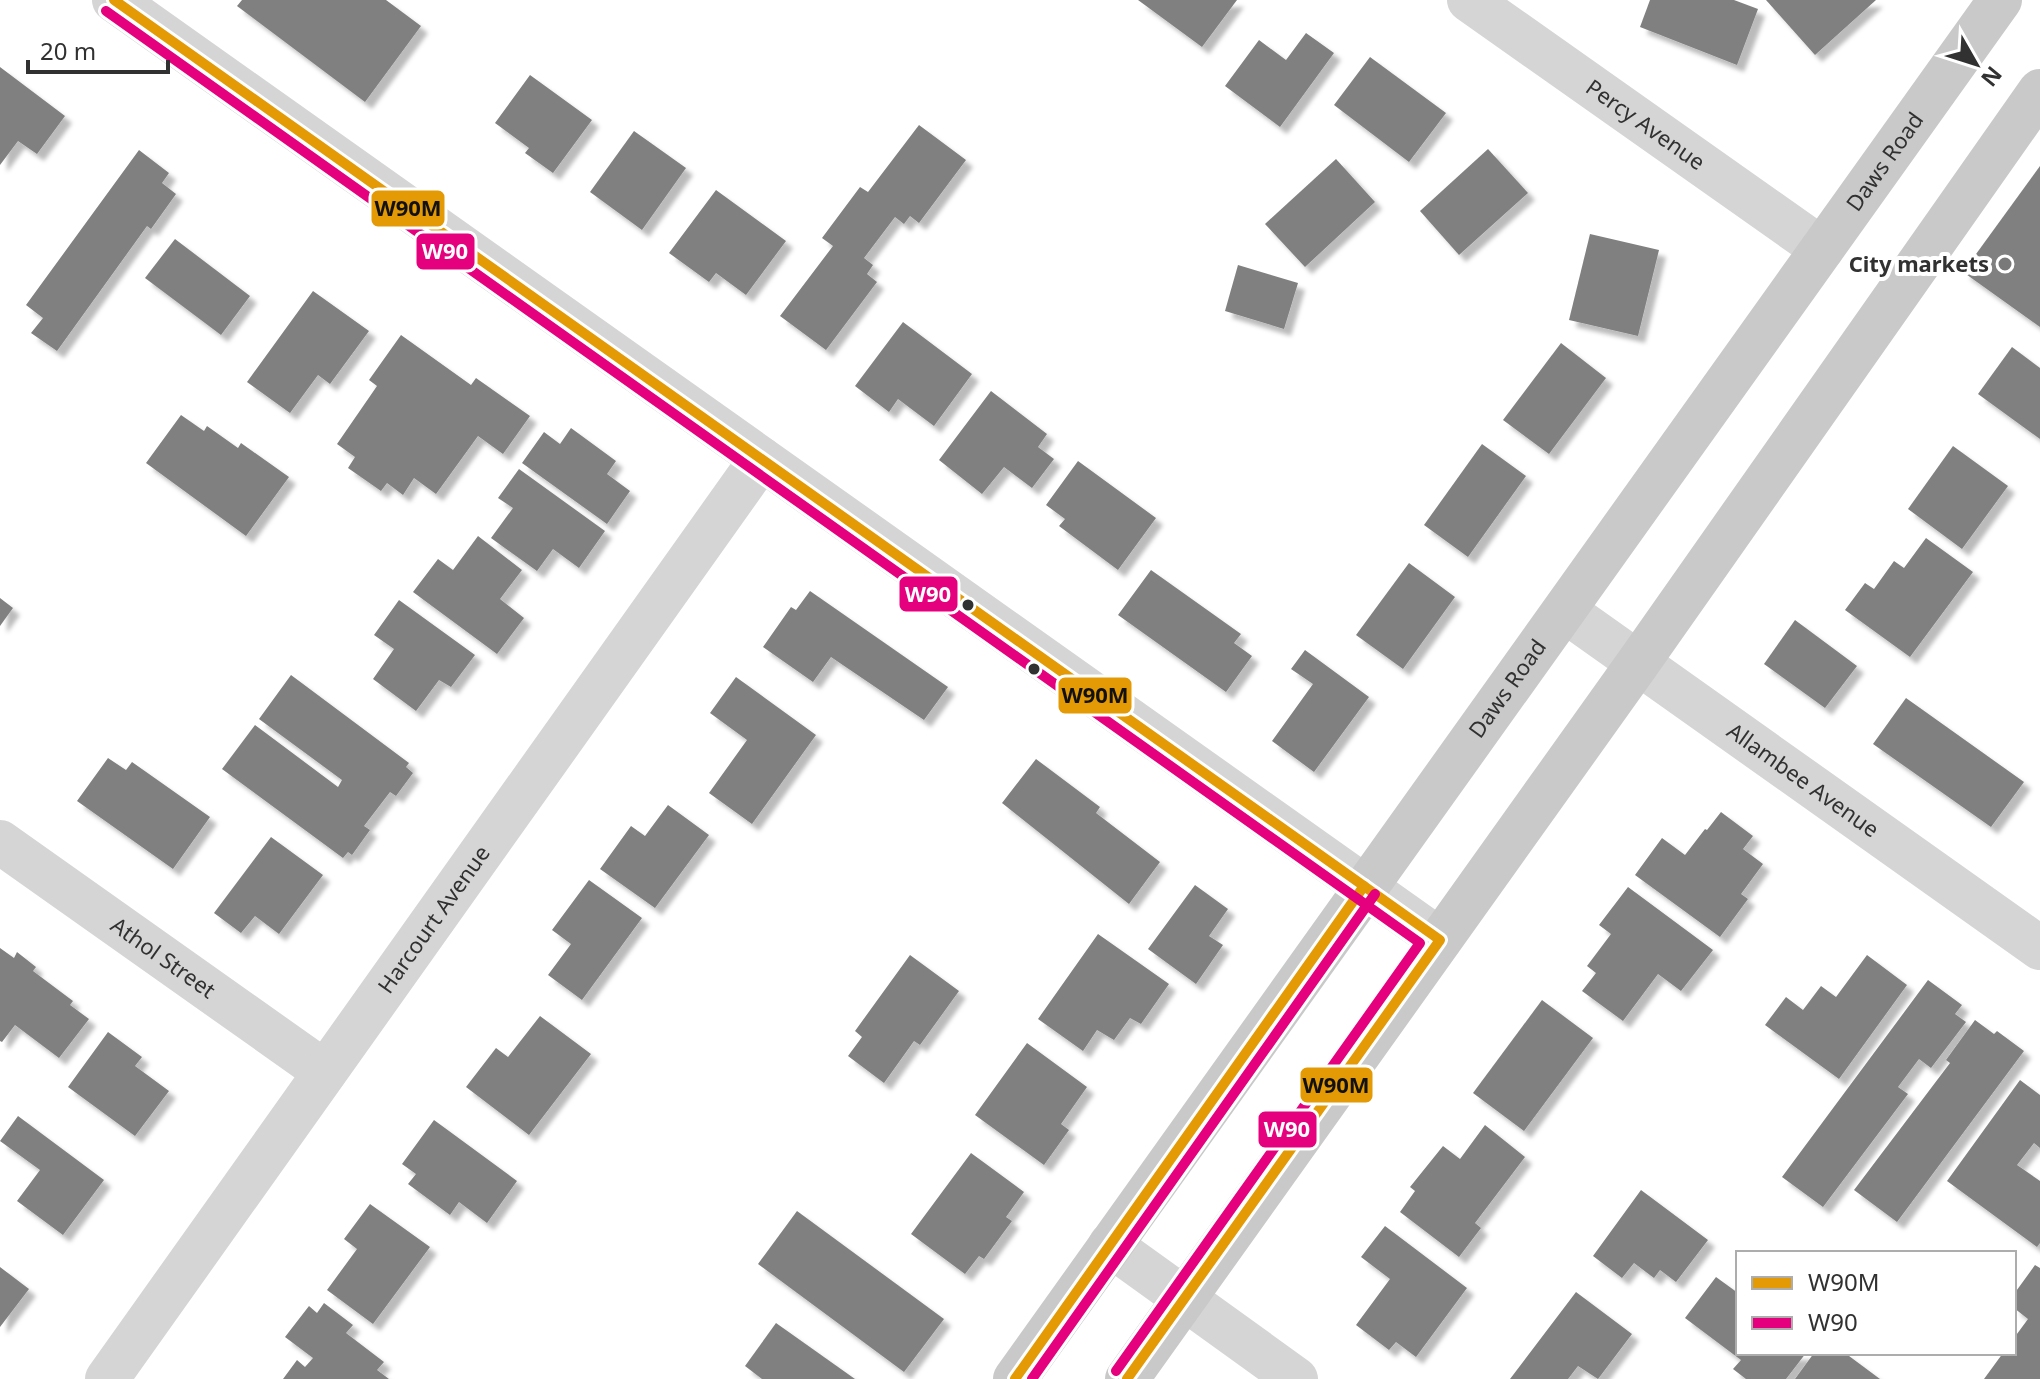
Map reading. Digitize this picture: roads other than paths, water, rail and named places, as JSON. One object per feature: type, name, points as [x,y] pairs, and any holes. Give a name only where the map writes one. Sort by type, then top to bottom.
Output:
[{"type":"main road","name":"Daws Road","points":[[1015,1379],[1364,886],[1565,611],[2000,0]]},
{"type":"main road","points":[[1127,1379],[1638,663],[2040,91]]},
{"type":"street","name":"Percy Avenue","points":[[1469,0],[1822,249]]},
{"type":"street","points":[[121,2],[1440,940]]},
{"type":"street","name":"Harcourt Avenue","points":[[107,1379],[761,459]]},
{"type":"street","name":"Allambee Avenue","points":[[1565,611],[2040,948]]},
{"type":"street","name":"Athol Street","points":[[0,842],[325,1072]]},
{"type":"street","points":[[1110,1245],[1296,1379]]},
{"type":"place","name":"City markets","points":[[2005,264]]}]
